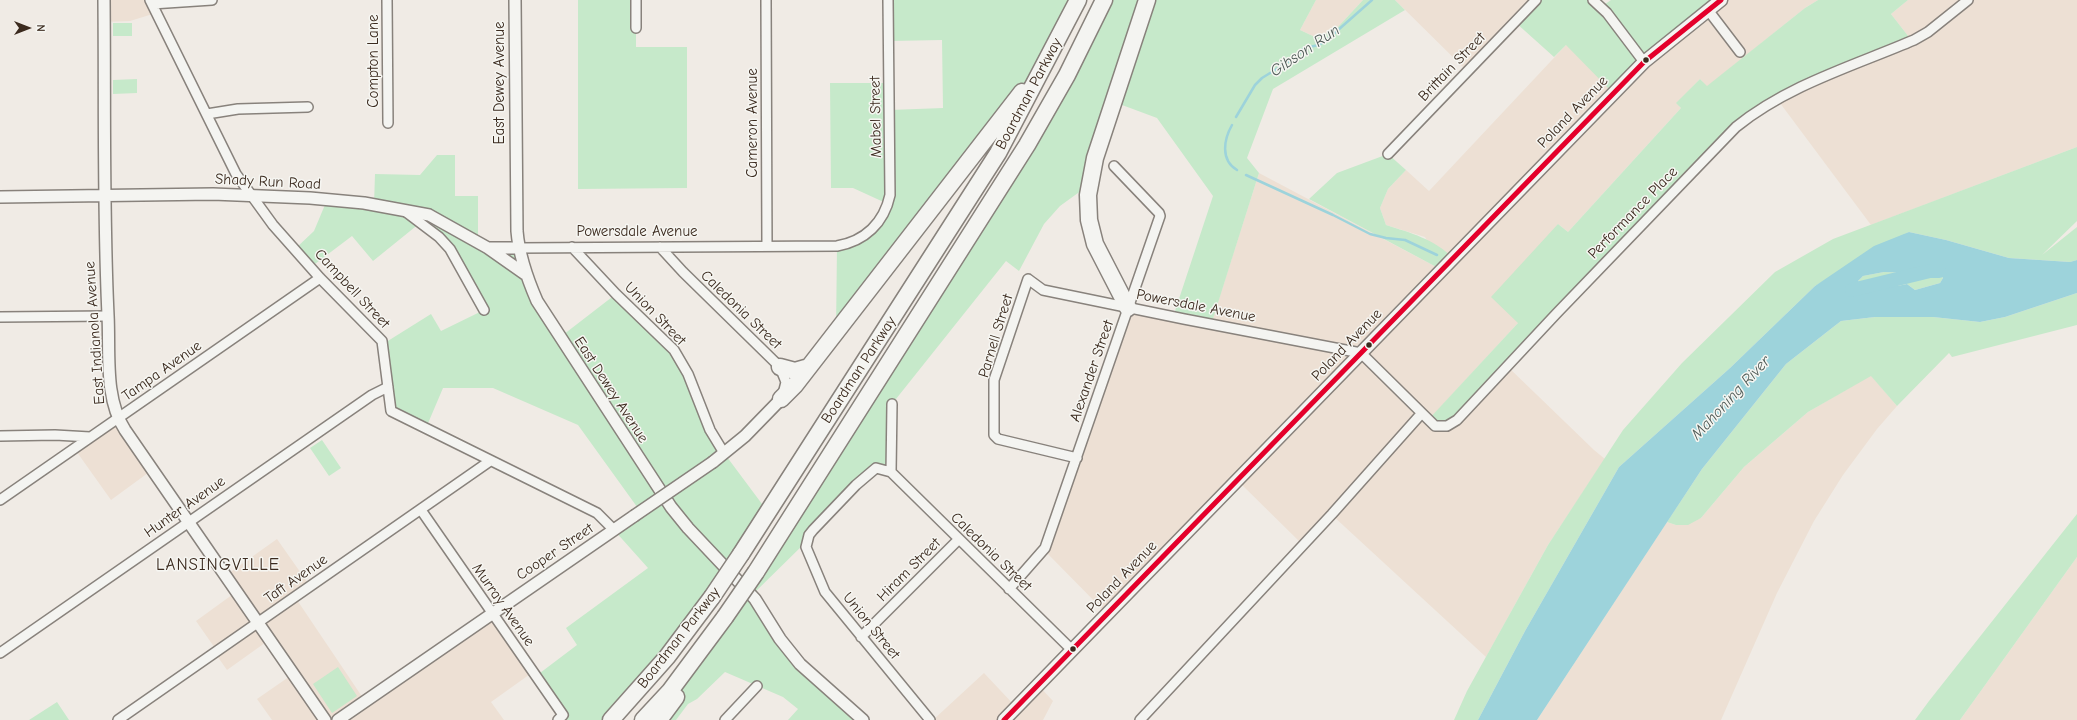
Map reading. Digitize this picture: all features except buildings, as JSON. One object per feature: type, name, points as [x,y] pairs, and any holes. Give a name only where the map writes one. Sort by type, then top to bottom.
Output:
[{"type":"highway","name":"Boardman Parkway","points":[[611,720],[667,656],[712,598],[741,554],[998,153],[1078,0]]},
{"type":"highway","name":"Boardman Parkway","points":[[643,720],[670,691],[721,624],[756,572],[1027,145],[1067,75],[1104,0]]},
{"type":"highway","points":[[1128,308],[1095,244],[1089,220],[1088,195],[1095,158],[1147,0]]},
{"type":"highway","points":[[781,399],[795,385],[1026,87],[1059,38]]},
{"type":"highway","points":[[780,368],[796,371],[809,367]]},
{"type":"highway","points":[[659,720],[721,624]]},
{"type":"main road","name":"Poland Avenue","points":[[1004,720],[1644,62],[1721,0]]},
{"type":"street","name":"East Indianola Avenue","points":[[104,0],[105,196],[108,316],[111,390],[118,419],[325,720]]},
{"type":"street","points":[[151,2],[212,0]]},
{"type":"street","name":"Compton Lane","points":[[387,0],[388,123]]},
{"type":"street","name":"East Dewey Avenue","points":[[515,0],[516,212],[519,248],[526,274],[544,316],[671,507],[688,528],[756,599],[780,639],[800,664],[864,720]]},
{"type":"street","points":[[636,0],[636,28]]},
{"type":"street","name":"Cameron Avenue","points":[[766,0],[767,246]]},
{"type":"street","name":"Mabel Street","points":[[873,229],[884,214],[890,195],[888,0]]},
{"type":"street","name":"Brittain Street","points":[[1388,154],[1536,0]]},
{"type":"street","points":[[1593,0],[1607,13],[1644,62]]},
{"type":"street","name":"Performance Place","points":[[1361,353],[1421,414],[1435,426],[1441,427],[1452,424],[1723,140],[1748,118],[1777,99],[1793,91],[1914,40],[1928,32],[1968,0]]},
{"type":"street","name":"Campbell Street","points":[[151,2],[236,174],[273,225],[320,278],[382,341],[391,411],[597,513],[614,530]]},
{"type":"street","points":[[1708,10],[1740,52]]},
{"type":"street","points":[[206,114],[238,109],[308,107]]},
{"type":"street","name":"Alexander Street","points":[[1009,589],[1045,548],[1160,214],[1114,166]]},
{"type":"street","name":"Shady Run Road","points":[[0,197],[251,196],[310,198],[364,203],[406,212],[439,237],[450,249],[484,310]]},
{"type":"street","name":"Powersdale Avenue","points":[[406,212],[429,215],[488,248],[837,246],[854,242],[873,229]]},
{"type":"street","name":"Union Street","points":[[572,247],[616,294],[674,350],[688,374],[710,430],[724,453]]},
{"type":"street","name":"Caledonia Street","points":[[660,247],[683,272],[780,368],[786,382],[781,399]]},
{"type":"street","points":[[488,248],[526,274]]},
{"type":"street","name":"Tampa Avenue","points":[[0,500],[320,278]]},
{"type":"street","name":"Powersdale Avenue","points":[[1028,279],[1044,290],[1128,308],[1361,353]]},
{"type":"street","name":"Parnell Street","points":[[1028,279],[994,380],[994,435],[998,439],[1077,458]]},
{"type":"street","points":[[0,317],[108,316]]},
{"type":"street","name":"Hunter Avenue","points":[[0,653],[372,395],[388,387]]},
{"type":"street","name":"Cooper Street","points":[[338,720],[713,462],[750,432],[781,399]]},
{"type":"street","points":[[891,472],[892,404]]},
{"type":"street","points":[[1140,720],[1332,514],[1421,414]]},
{"type":"street","points":[[0,436],[55,435],[90,437]]},
{"type":"street","name":"Taft Avenue","points":[[118,720],[490,461]]},
{"type":"street","name":"Union Street","points":[[891,472],[880,468],[871,470],[812,530],[806,542],[809,556],[825,592],[930,720]]},
{"type":"street","name":"Caledonia Street","points":[[891,472],[958,540],[1072,650]]},
{"type":"street","name":"Murray Avenue","points":[[421,510],[493,614],[560,718]]},
{"type":"street","name":"Hiram Street","points":[[862,637],[958,540]]},
{"type":"street","points":[[725,720],[756,686]]},
{"type":"shaded area","points":[[104,0],[150,0],[156,13],[130,21],[104,22]]},
{"type":"shaded area","points":[[1316,0],[1363,0],[1336,29],[1317,38],[1300,30]]},
{"type":"shaded area","points":[[1395,0],[1536,0],[1467,71]]},
{"type":"shaded area","points":[[1721,0],[1818,0],[1805,8],[1707,87],[1700,79],[1677,103],[1681,108],[1568,232],[1558,224],[1518,323],[1429,420],[1507,366],[1605,459],[1548,545],[1486,657],[1332,515],[1303,545],[1238,481],[1108,615],[1044,550],[1128,308],[1211,324],[1259,173],[1442,270],[1425,237],[1386,225],[1380,208],[1388,189],[1406,170],[1429,191],[1566,45]]},
{"type":"shaded area","points":[[1908,0],[2077,0],[2077,147],[1871,225],[1777,99],[1912,41],[1891,14]]},
{"type":"shaded area","points":[[1871,375],[1897,406],[1877,429],[1843,475],[1814,521],[1777,593],[1721,720],[1537,720],[1667,522],[1676,525],[1701,518],[1744,467],[1808,412]]},
{"type":"shaded area","points":[[118,419],[152,470],[111,500],[74,448]]},
{"type":"shaded area","points":[[277,539],[310,586],[295,597],[365,701],[493,613],[533,672],[491,702],[504,720],[272,720],[257,699],[293,674],[269,640],[227,670],[215,653],[217,651],[196,621],[236,592],[225,576]]},
{"type":"shaded area","points":[[2077,557],[2077,720],[1960,720]]},
{"type":"shaded area","points":[[984,673],[1016,707],[1038,685],[1053,701],[1043,720],[933,720]]},
{"type":"green space","points":[[578,0],[636,0],[636,47],[687,47],[687,188],[578,189]]},
{"type":"green space","points":[[888,0],[1078,0],[1026,87],[836,332],[837,246],[865,236],[888,204],[853,188],[831,188],[830,83],[889,83],[890,110],[943,108],[942,40],[889,41]]},
{"type":"green space","points":[[1104,0],[1316,0],[1300,30],[1317,38],[1336,29],[1363,0],[1395,0],[1405,10],[1273,89],[1247,158],[1259,173],[1211,325],[1173,317],[1213,196],[1157,118],[1114,102],[1089,185],[1060,206],[1044,224],[1019,271],[1006,261],[892,404],[891,472],[876,468],[806,542],[752,595],[780,639],[863,720],[788,720],[798,709],[783,697],[725,672],[697,699],[688,704],[676,720],[659,720],[1043,117]]},
{"type":"green space","points":[[1536,0],[1593,0],[1601,7],[1611,0],[1721,0],[1613,93],[1566,45],[1554,57],[1515,22]]},
{"type":"green space","points":[[1818,0],[1908,0],[1891,14],[1912,41],[1815,81],[1748,118],[1447,426],[1428,420],[1518,323],[1491,297],[1558,224],[1568,232],[1681,108],[1676,103],[1700,79],[1707,86],[1805,8]]},
{"type":"green space","points":[[113,23],[132,23],[132,36],[113,36]]},
{"type":"green space","points":[[137,79],[137,93],[113,94],[113,80]]},
{"type":"green space","points":[[2077,147],[2077,221],[2042,255],[2077,227],[2077,260],[2070,262],[2009,258],[1946,240],[1909,232],[1815,286],[1730,368],[1619,467],[1525,631],[1478,720],[1454,720],[1467,691],[1548,545],[1623,430],[1682,363],[1775,272],[1833,239]]},
{"type":"green space","points":[[1388,154],[1406,170],[1388,189],[1380,208],[1386,225],[1422,237],[1446,251],[1453,258],[1442,270],[1309,199],[1337,173]]},
{"type":"green space","points":[[437,155],[455,155],[455,196],[478,196],[478,242],[519,248],[559,338],[616,294],[674,350],[724,453],[768,512],[611,720],[558,720],[563,716],[536,676],[577,645],[566,628],[648,568],[614,530],[640,511],[578,425],[493,388],[443,388],[426,428],[391,411],[383,344],[431,314],[441,331],[484,310],[459,262],[420,223],[373,261],[352,236],[311,267],[295,249],[314,231],[327,200],[374,205],[375,174],[420,175]]},
{"type":"green space","points":[[1884,272],[1940,274],[1943,278],[1940,283],[1915,290],[1907,284],[1897,286],[1866,285],[1861,284],[1858,281],[1863,276]]},
{"type":"green space","points":[[2077,293],[2077,325],[1952,357],[1949,353],[1897,406],[1871,376],[1808,412],[1744,467],[1701,518],[1688,525],[1676,525],[1667,522],[1702,469],[1786,364],[1841,321],[1875,317],[1933,317],[1980,322],[2005,317]]},
{"type":"green space","points":[[322,440],[341,468],[329,476],[310,448]]},
{"type":"green space","points":[[2077,514],[2077,557],[1960,720],[1915,720],[1929,701]]},
{"type":"green space","points":[[338,667],[357,696],[332,713],[313,684]]},
{"type":"green space","points":[[57,702],[69,720],[29,720]]},
{"type":"water","points":[[1909,232],[1946,240],[2009,258],[2070,262],[2077,260],[2077,293],[2005,317],[1980,322],[1933,317],[1875,317],[1841,321],[1786,364],[1702,469],[1537,720],[1478,720],[1525,631],[1619,467],[1730,368],[1815,286],[1874,246]],"holes":[[[1884,272],[1940,274],[1943,278],[1940,283],[1915,290],[1907,284],[1897,286],[1866,285],[1861,284],[1858,281],[1863,276]]]},
{"type":"waterway","name":"Gibson Run","points":[[1236,117],[1255,85],[1262,78],[1296,57],[1304,48],[1319,45],[1329,38],[1372,0]]},
{"type":"waterway","name":"Gibson Run","points":[[1232,125],[1227,137],[1225,149],[1228,161],[1237,170]]},
{"type":"waterway","name":"Gibson Run","points":[[1246,175],[1333,215],[1370,234],[1386,238],[1405,240],[1437,255]]},
{"type":"waterway","name":"Mahoning River","points":[[1852,290],[1930,271],[1939,271]]},
{"type":"transit line","points":[[1004,720],[1644,62],[1721,0]]},
{"type":"district","name":"LANSINGVILLE","points":[[218,565]]}]
